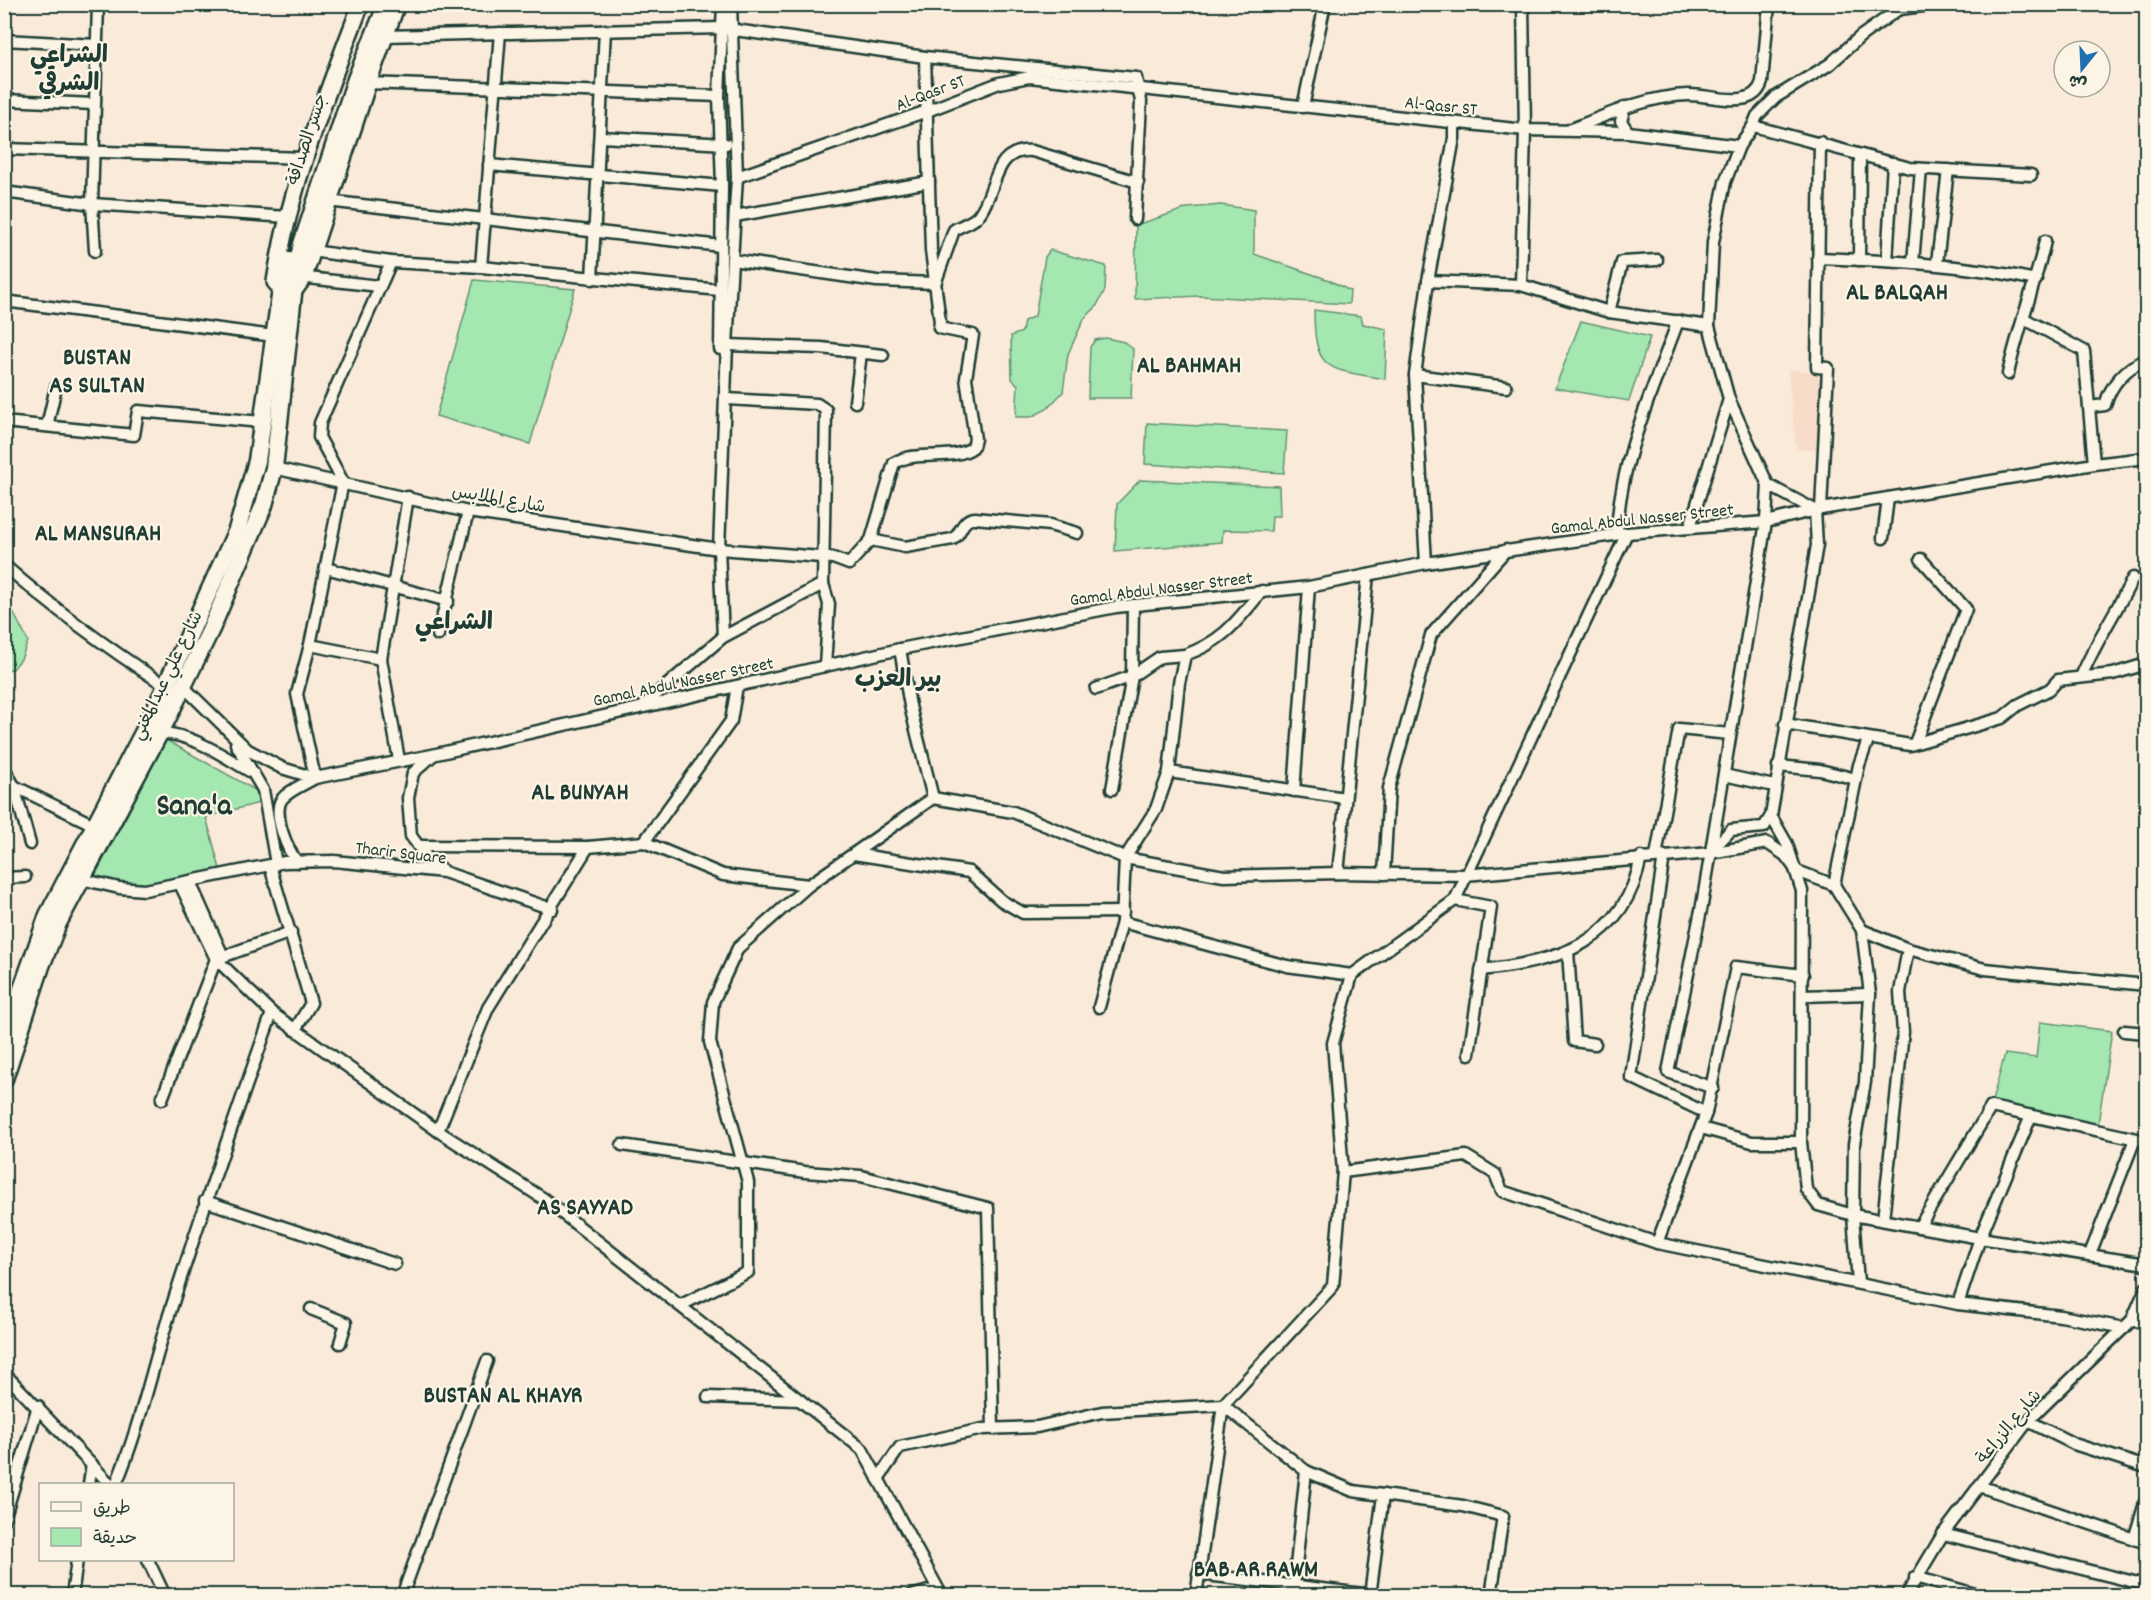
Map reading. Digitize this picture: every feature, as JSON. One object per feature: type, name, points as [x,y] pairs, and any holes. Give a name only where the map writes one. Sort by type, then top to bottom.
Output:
[{"type":"main road","name":"جسر الصداقة","points":[[294,280],[308,223],[356,79],[387,4]]},
{"type":"main road","points":[[364,5],[306,158],[288,217],[275,282],[294,280],[312,251],[368,83],[398,4]]},
{"type":"main road","name":"جسر الصداقة","points":[[294,280],[298,225],[343,87],[364,5]]},
{"type":"main road","name":"شارع علي عبدالمغني","points":[[4,1040],[48,915],[166,686],[237,530],[256,461],[274,336],[294,280]]},
{"type":"main road","name":"شارع علي عبدالمغني","points":[[4,1079],[41,966],[58,923],[160,733],[251,539],[274,468],[294,280]]},
{"type":"street","points":[[95,251],[92,204],[98,4]]},
{"type":"street","points":[[723,4],[727,29],[737,177],[727,345],[727,399],[719,549],[723,637]]},
{"type":"street","points":[[721,500],[722,186],[719,96],[731,4]]},
{"type":"street","points":[[1303,107],[1325,4]]},
{"type":"street","points":[[1521,285],[1525,130],[1523,4]]},
{"type":"street","points":[[1564,133],[1625,107],[1687,95],[1751,98],[1759,92],[1768,4]]},
{"type":"street","points":[[1713,1088],[1668,1072],[1724,775],[1766,522],[1768,485],[1729,399],[1709,326],[1709,276],[1716,222],[1725,182],[1739,146],[1755,121],[1776,97],[1830,64],[1861,36],[1903,7],[1938,4]]},
{"type":"street","name":"Al-Qasr ST","points":[[385,36],[727,29],[925,57],[1136,78],[1140,90]]},
{"type":"street","points":[[592,279],[605,30]]},
{"type":"street","points":[[481,267],[500,33]]},
{"type":"street","points":[[4,40],[97,45]]},
{"type":"street","points":[[925,57],[930,250],[939,328],[973,335],[966,378],[975,440],[973,447],[962,452],[904,457],[894,463],[871,540],[905,547],[953,539],[958,535],[961,525],[968,519],[975,518],[1050,525],[1077,533]]},
{"type":"street","points":[[999,83],[1002,63]]},
{"type":"street","name":"Al-Qasr ST","points":[[737,177],[927,111],[999,83],[1029,77],[1525,130],[1564,133],[1628,132],[1739,146]]},
{"type":"street","points":[[368,83],[719,96]]},
{"type":"street","points":[[1135,219],[1140,90]]},
{"type":"street","points":[[1737,99],[1753,107],[1755,121]]},
{"type":"street","points":[[4,100],[94,104]]},
{"type":"street","points":[[1625,107],[1621,121],[1628,132]]},
{"type":"street","points":[[1755,121],[1893,164],[1921,169],[2031,175]]},
{"type":"street","points":[[1426,563],[1415,375],[1428,280],[1454,138],[1454,123]]},
{"type":"street","points":[[601,137],[721,145],[736,143]]},
{"type":"street","points":[[1710,853],[1731,830],[1764,827],[1770,816],[1817,545],[1828,368],[1817,367],[1820,142]]},
{"type":"street","points":[[4,148],[306,158]]},
{"type":"street","points":[[935,283],[954,230],[977,217],[1000,168],[1008,155],[1018,150],[1032,151],[1138,182]]},
{"type":"street","points":[[1859,260],[1860,155]]},
{"type":"street","points":[[1887,261],[1893,164]]},
{"type":"street","points":[[489,165],[722,186]]},
{"type":"street","points":[[1913,262],[1921,169]]},
{"type":"street","points":[[1937,263],[1948,170]]},
{"type":"street","points":[[735,216],[929,182]]},
{"type":"street","points":[[4,192],[92,204],[288,217]]},
{"type":"street","points":[[327,201],[721,246]]},
{"type":"street","points":[[2008,374],[2045,241]]},
{"type":"street","points":[[312,251],[391,262],[481,267],[720,290]]},
{"type":"street","points":[[1818,258],[1937,263],[1983,268],[2036,280]]},
{"type":"street","points":[[732,260],[877,281],[935,283]]},
{"type":"street","points":[[1609,312],[1622,262],[1657,260]]},
{"type":"street","points":[[298,862],[284,840],[280,802],[315,778],[297,693],[310,645],[343,482],[319,437],[320,423],[391,262]]},
{"type":"street","points":[[294,280],[379,286]]},
{"type":"street","points":[[1428,280],[1521,285],[1609,312],[1709,326]]},
{"type":"street","points":[[4,301],[274,336]]},
{"type":"street","points":[[2023,318],[2084,351],[2094,464]]},
{"type":"street","points":[[1196,1596],[1222,1405],[1333,1286],[1343,1172],[1333,1043],[1352,975],[1455,900],[1622,533],[1618,500],[1641,422],[1678,321]]},
{"type":"street","points":[[727,345],[821,348],[883,355]]},
{"type":"street","points":[[855,402],[861,353]]},
{"type":"street","points":[[2089,407],[2105,405],[2108,393],[2125,371],[2146,360]]},
{"type":"street","points":[[1415,375],[1506,387]]},
{"type":"street","points":[[47,426],[56,387]]},
{"type":"street","points":[[727,399],[817,404],[823,405],[826,410],[823,584],[829,604],[825,666]]},
{"type":"street","points":[[1690,527],[1729,399]]},
{"type":"street","points":[[4,422],[134,435],[138,411],[262,422]]},
{"type":"street","name":"Gamal Abdul Nasser Street","points":[[183,686],[259,757],[282,768],[315,778],[432,755],[900,649],[1133,605],[1309,586],[1426,563],[1622,533],[1766,522],[1818,509],[2094,464],[2146,458]]},
{"type":"street","name":"شارع الملابس","points":[[274,468],[468,512],[719,549],[823,558],[849,564],[871,540]]},
{"type":"street","points":[[1768,485],[1818,509]]},
{"type":"street","points":[[399,760],[381,659],[408,497]]},
{"type":"street","points":[[1883,538],[1888,498]]},
{"type":"street","points":[[438,635],[468,512]]},
{"type":"street","points":[[1384,874],[1389,788],[1431,635],[1506,550]]},
{"type":"street","points":[[1915,743],[1966,609],[1921,559]]},
{"type":"street","points":[[4,565],[39,596],[108,648],[166,686]]},
{"type":"street","points":[[326,568],[448,601]]},
{"type":"street","points":[[1338,873],[1368,575]]},
{"type":"street","points":[[2080,677],[2093,647],[2107,629],[2133,578]]},
{"type":"street","points":[[643,706],[723,637],[823,584]]},
{"type":"street","points":[[1294,791],[1309,586]]},
{"type":"street","points":[[1096,689],[1132,676],[1160,657],[1185,656],[1208,647],[1229,629],[1262,591]]},
{"type":"street","points":[[1112,789],[1132,676],[1133,605]]},
{"type":"street","points":[[310,645],[381,659]]},
{"type":"street","points":[[900,649],[910,706],[933,798]]},
{"type":"street","points":[[1099,1007],[1122,917],[1125,858],[1156,810],[1169,772],[1179,683],[1185,656]]},
{"type":"street","points":[[1785,724],[1868,740],[1915,743],[2001,718],[2018,705],[2050,689],[2058,680],[2113,674],[2146,664]]},
{"type":"street","points":[[644,842],[731,721],[737,686]]},
{"type":"street","points":[[227,729],[256,775],[265,798],[273,865],[311,1003],[295,1030]]},
{"type":"street","points":[[1706,1113],[1631,1077],[1679,729],[1730,734]]},
{"type":"street","points":[[160,733],[190,739],[256,775]]},
{"type":"street","points":[[1834,885],[1856,779],[1868,740]]},
{"type":"street","points":[[432,755],[412,773],[408,798],[411,836],[444,872]]},
{"type":"street","points":[[1778,766],[1820,770],[1856,779]]},
{"type":"street","points":[[4,768],[14,786],[30,844]]},
{"type":"street","points":[[1169,772],[1344,798]]},
{"type":"street","points":[[1724,775],[1774,786]]},
{"type":"street","points":[[14,786],[94,825]]},
{"type":"street","points":[[681,1305],[748,1272],[748,1182],[710,1042],[713,1002],[738,948],[809,885],[933,798],[1014,812],[1125,858],[1224,876],[1338,873],[1465,875],[1641,857],[1710,853],[1767,843],[1785,855],[1797,871],[1834,885],[1862,930],[1870,994],[1865,1082],[1854,1144],[1853,1215],[1858,1283]]},
{"type":"street","points":[[1770,816],[1787,844],[1802,891],[1801,1142],[1806,1189],[1818,1205],[1853,1215],[1980,1238],[2146,1264]]},
{"type":"street","points":[[418,846],[588,847],[644,842],[723,875],[809,885]]},
{"type":"street","points":[[438,1131],[488,1008],[552,909],[588,847]]},
{"type":"street","points":[[854,854],[969,872],[1002,901],[1023,913],[1122,917],[1287,966],[1352,975]]},
{"type":"street","points":[[1481,970],[1545,961],[1568,951],[1609,924],[1636,881],[1641,857]]},
{"type":"street","name":"Tharir Square","points":[[81,879],[132,889],[185,883],[273,865],[334,861],[444,872],[552,909]]},
{"type":"street","points":[[4,878],[25,877]]},
{"type":"street","points":[[185,883],[219,958],[272,1013],[438,1131],[544,1199],[862,1449],[939,1592],[911,1596]]},
{"type":"street","points":[[1455,900],[1491,907],[1469,1054]]},
{"type":"street","points":[[1862,930],[1908,949],[1985,969],[2146,984]]},
{"type":"street","points":[[162,1099],[219,958],[291,932]]},
{"type":"street","points":[[1883,1220],[1903,1032],[1900,992],[1908,949]]},
{"type":"street","points":[[1568,951],[1574,1041],[1594,1044]]},
{"type":"street","points":[[1657,1243],[1706,1113],[1713,1088],[1736,967],[1803,975]]},
{"type":"street","points":[[1802,996],[1870,994]]},
{"type":"street","points":[[117,1483],[131,1450],[168,1319],[205,1201],[272,1013]]},
{"type":"street","points":[[2124,1031],[2146,1033]]},
{"type":"street","points":[[1919,1227],[1991,1107],[2146,1141]]},
{"type":"street","points":[[1958,1304],[1980,1238],[2031,1116]]},
{"type":"street","points":[[1701,1128],[1752,1142],[1801,1142]]},
{"type":"street","points":[[2090,1254],[2134,1139]]},
{"type":"street","points":[[622,1145],[743,1164],[861,1176],[988,1208],[993,1429]]},
{"type":"street","points":[[1343,1172],[1466,1156],[1496,1174],[1502,1191],[1657,1243],[1958,1304],[2128,1324],[2146,1324]]},
{"type":"street","points":[[205,1201],[396,1264]]},
{"type":"street","name":"شارع الزراعة","points":[[1906,1596],[1915,1577],[1943,1534],[2028,1421],[2128,1324],[2146,1288]]},
{"type":"street","points":[[311,1309],[346,1323],[340,1343]]},
{"type":"street","points":[[402,1596],[487,1362]]},
{"type":"street","points":[[4,1372],[108,1483]]},
{"type":"street","points":[[708,1397],[800,1400]]},
{"type":"street","points":[[878,1479],[900,1447],[993,1429],[1037,1427],[1102,1412],[1222,1405],[1306,1471],[1353,1491],[1463,1506],[1503,1516],[1491,1596]]},
{"type":"street","points":[[4,1519],[38,1406]]},
{"type":"street","points":[[2028,1421],[2074,1444],[2146,1467]]},
{"type":"street","points":[[89,1483],[92,1464]]},
{"type":"street","points":[[1294,1586],[1306,1471]]},
{"type":"street","points":[[1979,1486],[2146,1543]]},
{"type":"street","points":[[1198,1574],[1373,1595],[1383,1495]]},
{"type":"street","points":[[2134,1539],[2146,1500]]},
{"type":"street","points":[[1943,1534],[2146,1585]]},
{"type":"street","points":[[72,1596],[78,1561]]},
{"type":"street","points":[[148,1561],[165,1596]]},
{"type":"street","points":[[1915,1577],[1982,1596]]},
{"type":"shaded area","points":[[1788,370],[1824,372],[1819,450],[1796,450]]},
{"type":"green space","points":[[1221,205],[1254,210],[1254,254],[1329,280],[1350,291],[1349,304],[1201,296],[1135,299],[1136,225],[1188,208]]},
{"type":"green space","points":[[1050,250],[1106,266],[1105,290],[1096,307],[1084,319],[1068,354],[1063,392],[1047,409],[1031,417],[1016,417],[1018,385],[1012,379],[1011,336],[1022,332],[1024,321],[1035,316],[1045,257]]},
{"type":"green space","points":[[474,280],[575,289],[530,444],[436,416]]},
{"type":"green space","points":[[1314,310],[1361,316],[1363,324],[1387,329],[1385,379],[1338,370],[1329,365],[1317,346]]},
{"type":"green space","points":[[1581,321],[1650,337],[1629,401],[1555,388]]},
{"type":"green space","points":[[1106,338],[1124,342],[1133,349],[1131,398],[1088,398],[1090,347],[1095,340]]},
{"type":"green space","points":[[1147,423],[1287,431],[1284,473],[1145,464]]},
{"type":"green space","points":[[1140,480],[1279,486],[1280,516],[1272,516],[1271,531],[1223,530],[1222,542],[1115,551],[1117,504]]},
{"type":"green space","points":[[5,607],[13,612],[28,641],[21,659],[13,669],[5,670]]},
{"type":"green space","points":[[166,740],[257,791],[263,802],[206,817],[220,869],[158,884],[143,885],[112,882],[95,876]]},
{"type":"green space","points":[[2040,1022],[2112,1031],[2098,1124],[1992,1101],[2005,1054],[2036,1058]]},
{"type":"district","name":"الشراعي الشرقي","points":[[69,68]]},
{"type":"district","name":"AL BALQAH","points":[[1897,291]]},
{"type":"district","name":"AL BAHMAH","points":[[1189,364]]},
{"type":"district","name":"BUSTAN AS SULTAN","points":[[97,370]]},
{"type":"district","name":"AL MANSURAH","points":[[98,532]]},
{"type":"district","name":"الشراعي","points":[[454,621]]},
{"type":"district","name":"بير العزب","points":[[898,678]]},
{"type":"district","name":"AL BUNYAH","points":[[580,791]]},
{"type":"district","name":"Sana'a","points":[[194,804]]},
{"type":"district","name":"AS SAYYAD","points":[[585,1206]]},
{"type":"district","name":"BUSTAN AL KHAYR","points":[[503,1394]]},
{"type":"district","name":"BAB AR RAWM","points":[[1256,1568]]}]
